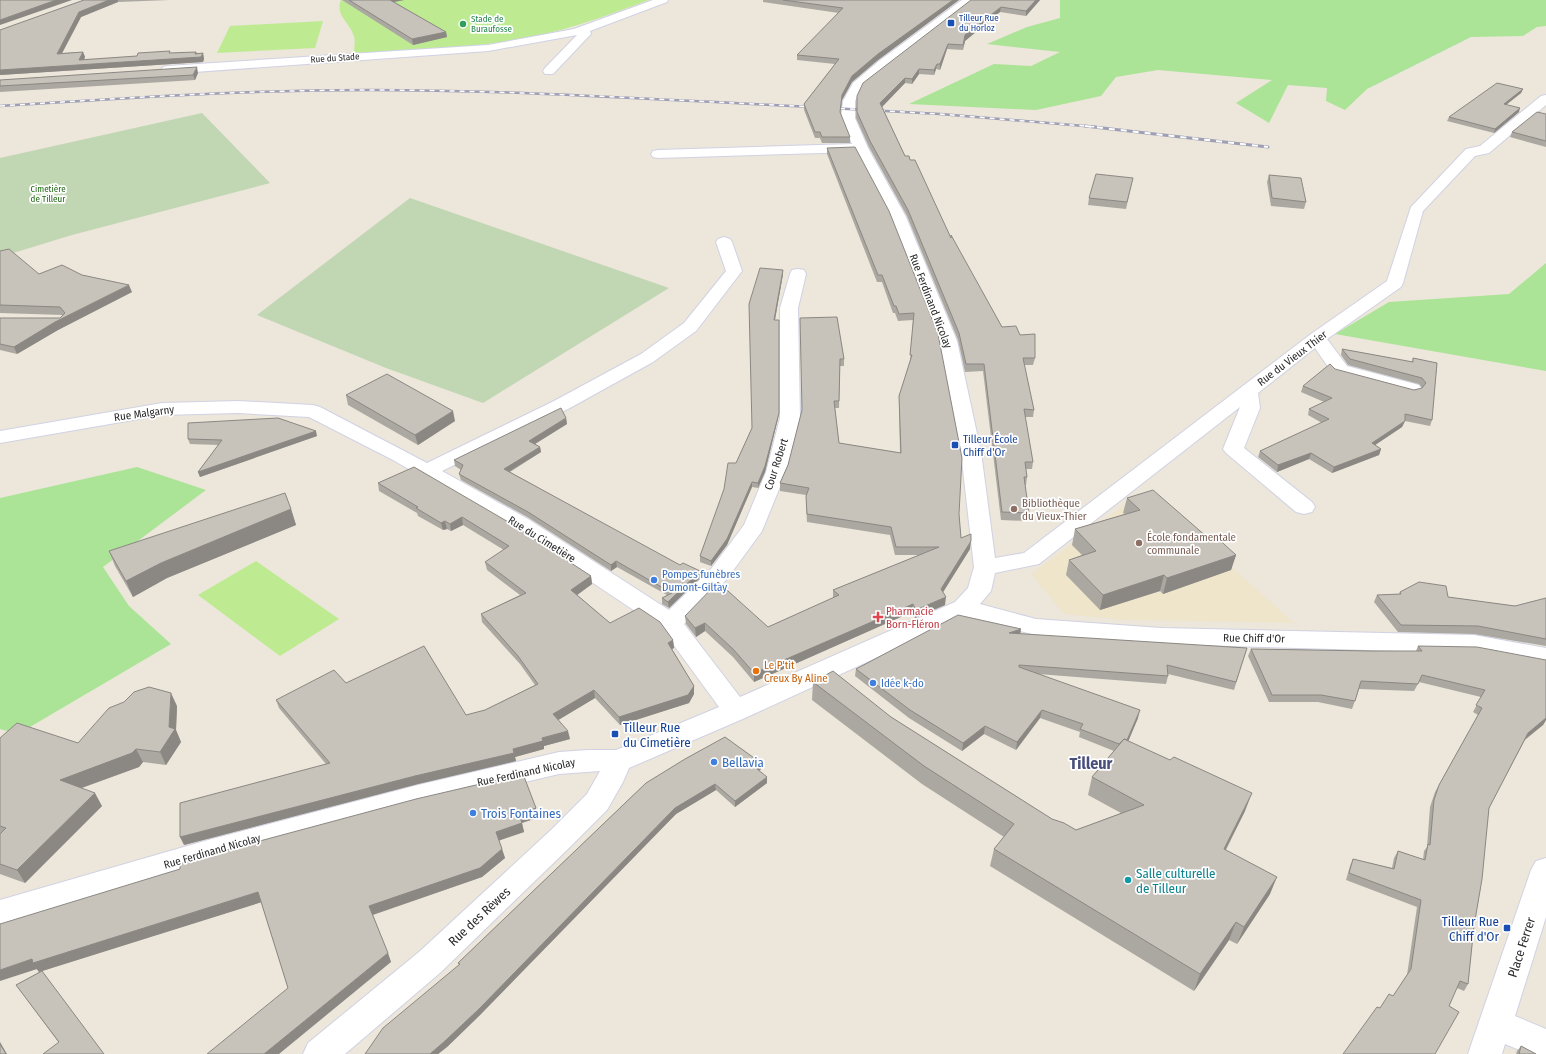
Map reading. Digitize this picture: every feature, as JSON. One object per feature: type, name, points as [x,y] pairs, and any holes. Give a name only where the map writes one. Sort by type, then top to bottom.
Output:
[{"type":"street","name":"Rue du Stade","points":[[156,71],[488,48],[553,38],[582,30],[663,0]]},
{"type":"street","name":"Rue Ferdinand Nicolay","points":[[0,913],[172,862],[383,804],[559,763],[588,760],[618,761],[736,711],[963,608],[979,591],[985,567],[971,452],[948,342],[898,217],[861,148],[848,118],[849,101],[857,86],[883,64],[969,0]]},
{"type":"street","points":[[549,71],[585,34],[582,30]]},
{"type":"street","name":"Rue du Vieux Thier","points":[[985,567],[1031,559],[1248,391],[1318,338],[1395,283],[1416,210],[1471,152],[1484,150],[1540,109],[1546,99]]},
{"type":"street","points":[[658,154],[861,148]]},
{"type":"street","points":[[427,471],[561,405],[647,358],[690,327],[734,271],[724,242]]},
{"type":"street","name":"Cour Robert","points":[[671,623],[719,574],[754,526],[776,472],[790,418],[789,308],[798,274]]},
{"type":"street","points":[[1318,338],[1340,370],[1412,389]]},
{"type":"street","points":[[1248,391],[1250,408],[1233,449],[1304,507]]},
{"type":"street","name":"Rue Malgarny","points":[[0,437],[162,409],[238,407],[313,411]]},
{"type":"street","name":"Rue du Cimetière","points":[[313,411],[427,471],[520,524],[671,623],[736,711]]},
{"type":"street","name":"Rue Chiff d'Or","points":[[963,608],[1036,627],[1161,636],[1474,644],[1546,657]]},
{"type":"street","points":[[828,670],[852,689]]},
{"type":"street","name":"Rue des Rèwes","points":[[320,1054],[430,962],[561,838],[597,802],[609,782],[618,761]]},
{"type":"street","name":"Place Ferrer","points":[[1485,1054],[1546,870]]},
{"type":"street","points":[[1496,1024],[1546,1045]]},
{"type":"shaded area","name":"École fondamentale communale","points":[[1134,498],[1170,512],[1294,623],[1126,620],[1064,614],[1031,574]]},
{"type":"green space","name":"Stade de Buraufosse","points":[[341,0],[649,0],[580,24],[527,38],[451,48],[354,53],[354,36],[341,14]]},
{"type":"green space","points":[[1060,0],[1546,0],[1546,26],[1537,27],[1523,36],[1471,37],[1367,89],[1345,110],[1326,101],[1327,88],[1288,85],[1269,123],[1236,103],[1272,80],[1158,70],[1116,77],[1101,96],[1036,110],[909,104],[994,64],[1031,66],[1060,52],[987,44],[1027,27],[1060,18]]},
{"type":"green space","points":[[323,21],[315,48],[217,53],[230,26]]},
{"type":"green space","name":"Cimetière de Tilleur","points":[[202,113],[270,183],[72,235],[0,257],[0,158]]},
{"type":"green space","points":[[410,198],[669,288],[483,403],[386,368],[257,315]]},
{"type":"green space","points":[[1546,263],[1546,371],[1335,334],[1389,302],[1509,294]]},
{"type":"green space","points":[[137,467],[206,490],[103,567],[129,606],[171,644],[18,734],[0,729],[0,498]]},
{"type":"green space","points":[[256,561],[339,619],[280,656],[198,595]]},
{"type":"building","points":[[0,0],[56,0],[0,20]]},
{"type":"building","points":[[84,0],[109,0],[79,12],[57,54],[83,52],[79,60],[137,56],[138,53],[170,51],[169,53],[203,53],[201,57],[0,70],[0,30]]},
{"type":"building","points":[[349,0],[390,0],[446,32],[412,39]]},
{"type":"building","points":[[783,0],[953,0],[878,54],[852,76],[842,95],[840,112],[850,137],[822,137],[820,132],[815,132],[804,104],[839,59],[797,55],[843,8]]},
{"type":"building","points":[[971,0],[1036,0],[1026,11],[1001,7],[965,35],[963,45],[948,44],[940,64],[937,64],[934,70],[919,69],[912,79],[905,78],[880,103],[905,156],[909,156],[910,160],[915,160],[951,238],[951,235],[1002,327],[1016,326],[1020,335],[1035,334],[1035,358],[1023,358],[1034,410],[1024,409],[1033,462],[1025,462],[1027,477],[1024,477],[1029,513],[1002,512],[984,364],[966,364],[959,333],[908,210],[870,141],[857,112],[857,96],[863,83]]},
{"type":"building","points":[[197,67],[193,75],[0,86],[0,80]]},
{"type":"building","points":[[1497,83],[1523,89],[1504,104],[1520,108],[1495,129],[1449,117]]},
{"type":"building","points":[[1537,112],[1546,114],[1546,141],[1512,132]]},
{"type":"building","points":[[855,147],[889,211],[938,334],[962,458],[959,514],[961,538],[971,534],[971,541],[941,589],[946,597],[916,610],[913,604],[754,673],[733,649],[705,623],[695,628],[685,616],[718,582],[768,627],[839,595],[833,590],[939,547],[896,547],[891,527],[807,514],[806,496],[809,488],[780,483],[788,465],[802,410],[800,318],[837,317],[844,359],[840,359],[839,401],[834,401],[839,443],[901,453],[899,396],[912,355],[910,355],[914,313],[899,314],[896,306],[894,306],[882,275],[878,275],[827,148]]},
{"type":"building","points":[[1096,174],[1133,178],[1127,202],[1089,198]]},
{"type":"building","points":[[1269,175],[1301,178],[1306,202],[1272,198]]},
{"type":"building","points":[[9,249],[39,274],[62,265],[82,275],[129,285],[55,322],[14,347],[0,344],[0,318],[60,318],[65,313],[60,307],[0,305],[0,251]]},
{"type":"building","points":[[760,268],[783,270],[774,320],[779,320],[779,413],[765,466],[758,483],[752,482],[727,539],[711,561],[700,556],[724,489],[728,463],[736,463],[752,428],[749,304]]},
{"type":"building","points":[[1342,349],[1413,362],[1413,358],[1437,363],[1432,420],[1405,414],[1405,421],[1372,443],[1381,449],[1334,467],[1311,453],[1278,465],[1260,451],[1329,419],[1309,409],[1332,398],[1303,386],[1330,364],[1335,369],[1414,390],[1422,388],[1426,383],[1422,378],[1350,359]]},
{"type":"building","points":[[387,374],[453,411],[415,435],[346,395]]},
{"type":"building","points":[[561,408],[566,418],[529,441],[540,447],[504,469],[680,565],[683,563],[700,571],[668,602],[662,598],[672,593],[616,561],[611,565],[528,512],[459,474],[463,465],[454,460]]},
{"type":"building","points":[[278,418],[316,431],[198,472],[222,440],[188,439],[188,423]]},
{"type":"building","points":[[414,467],[510,523],[591,576],[571,590],[610,623],[639,608],[660,622],[673,640],[668,643],[694,686],[688,695],[619,717],[594,690],[553,714],[568,731],[542,738],[543,741],[513,749],[514,753],[415,776],[180,837],[180,803],[330,763],[276,700],[334,670],[346,683],[424,646],[466,715],[485,710],[538,684],[518,656],[481,614],[526,593],[485,562],[509,546],[462,517],[450,524],[445,521],[441,523],[378,483]]},
{"type":"building","points":[[1153,490],[1207,537],[1214,535],[1236,555],[1167,578],[1164,575],[1103,595],[1069,560],[1096,551],[1075,529],[1140,510],[1127,498]]},
{"type":"building","points":[[285,493],[291,509],[161,563],[126,581],[109,551]]},
{"type":"building","points":[[1419,582],[1446,586],[1448,597],[1515,606],[1546,598],[1546,639],[1478,626],[1401,625],[1377,595],[1401,594],[1400,592]]},
{"type":"building","points":[[958,615],[1021,629],[1009,633],[1247,648],[1236,682],[1167,665],[1168,676],[1019,665],[1019,667],[1140,710],[1127,740],[1124,739],[1119,744],[1080,729],[1083,724],[1042,710],[1017,742],[985,726],[963,743],[910,710],[856,669]]},
{"type":"building","points":[[1418,646],[1477,647],[1546,660],[1546,718],[1528,733],[1489,808],[1482,879],[1474,926],[1468,984],[1460,981],[1449,1006],[1459,1012],[1435,1054],[1343,1054],[1377,1007],[1380,1008],[1389,994],[1393,996],[1411,969],[1421,900],[1349,873],[1353,859],[1394,869],[1398,851],[1425,860],[1428,844],[1430,845],[1434,800],[1439,785],[1482,708],[1476,705],[1485,690],[1422,675],[1418,684],[1361,681],[1355,701],[1321,695],[1272,695],[1251,649],[1422,651]]},
{"type":"building","name":"Salle culturelle de Tilleur","points":[[833,671],[891,717],[1052,819],[1064,823],[1076,830],[1144,805],[1092,777],[1124,739],[1170,760],[1174,757],[1252,793],[1224,849],[1277,877],[1244,927],[1236,922],[1200,974],[994,849],[1014,824],[924,766],[813,682]]},
{"type":"building","points":[[149,687],[171,693],[169,727],[175,729],[160,752],[136,749],[132,753],[60,780],[95,793],[17,870],[0,864],[0,834],[6,828],[0,826],[0,738],[17,723],[78,743],[109,708],[124,702],[134,692]]},
{"type":"building","points":[[725,737],[761,763],[756,768],[767,777],[735,801],[715,784],[675,808],[479,1009],[430,1054],[365,1054],[383,1028],[460,964],[458,963],[646,783]]},
{"type":"building","points":[[523,774],[536,808],[519,814],[522,823],[496,832],[502,849],[480,868],[369,906],[388,953],[264,1054],[207,1054],[288,988],[258,892],[33,963],[32,959],[0,970],[0,924],[180,869],[180,864],[204,856],[416,799]]},
{"type":"building","points":[[42,971],[104,1054],[43,1054],[59,1042],[16,985]]},
{"type":"building","points":[[0,1044],[6,1054],[0,1054]]},
{"type":"building","points":[[1521,1046],[1536,1054],[1519,1054]]},
{"type":"railway","points":[[0,106],[230,93],[322,90],[424,90],[814,107]]},
{"type":"railway","points":[[830,108],[940,114],[1088,126]]},
{"type":"railway","points":[[1088,126],[1096,127]]},
{"type":"railway","points":[[1088,126],[1268,147]]},
{"type":"place","name":"Tilleur Rue du Horloz","points":[[951,23]]},
{"type":"place","name":"Stade de Buraufosse","points":[[463,24]]},
{"type":"place","name":"Tilleur École Chiff d'Or","points":[[955,445]]},
{"type":"place","name":"Bibliothèque du Vieux-Thier","points":[[1014,509]]},
{"type":"place","name":"École fondamentale communale","points":[[1139,543]]},
{"type":"place","name":"Pompes funèbres Dumont-Giltay","points":[[654,580]]},
{"type":"place","name":"Pharmacie Born-Fléron","points":[[878,617]]},
{"type":"place","name":"Le P'tit Creux By Aline","points":[[756,671]]},
{"type":"place","name":"Idée k-do","points":[[873,683]]},
{"type":"place","name":"Tilleur Rue du Cimetière","points":[[615,734]]},
{"type":"place","name":"Bellavia","points":[[714,762]]},
{"type":"place","name":"Trois Fontaines","points":[[473,813]]},
{"type":"place","name":"Salle culturelle de Tilleur","points":[[1128,880]]},
{"type":"place","name":"Tilleur Rue Chiff d'Or","points":[[1507,928]]},
{"type":"district","name":"Tilleur","points":[[1091,763]]}]
